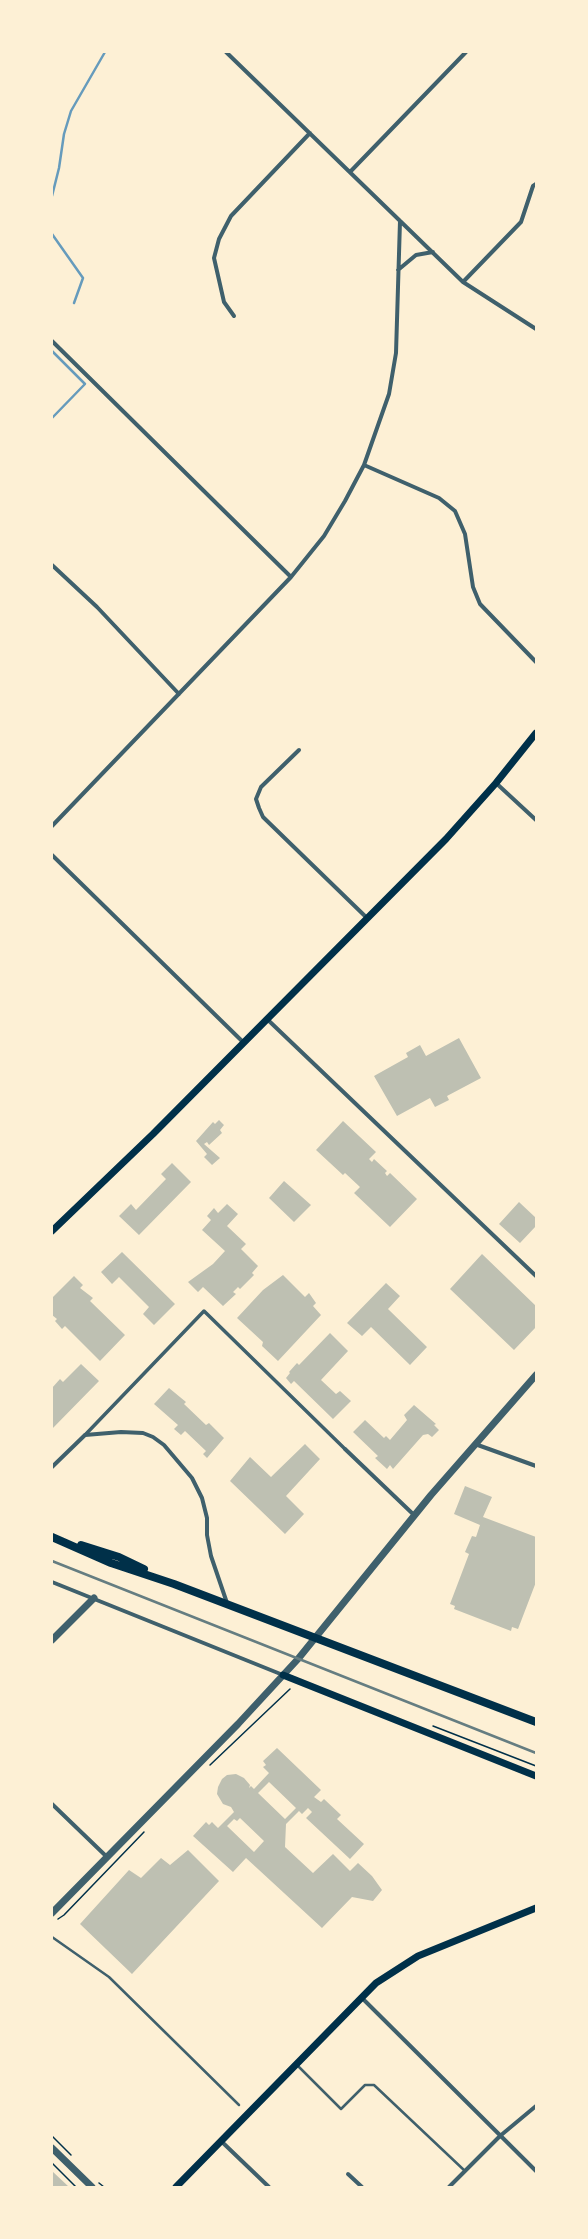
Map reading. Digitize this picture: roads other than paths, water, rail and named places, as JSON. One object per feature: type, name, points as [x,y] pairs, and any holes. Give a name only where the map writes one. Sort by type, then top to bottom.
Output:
[{"type":"main road","points":[[52,1231],[268,1020],[446,839],[496,783],[536,733]]},
{"type":"main road","points":[[52,1536],[119,1557],[174,1584],[536,1722]]},
{"type":"main road","points":[[283,1675],[536,1776]]},
{"type":"main road","points":[[176,2187],[361,1996],[376,1983],[418,1956],[536,1908]]},
{"type":"street","points":[[226,52],[463,282],[536,329]]},
{"type":"street","points":[[350,172],[466,52]]},
{"type":"street","points":[[234,316],[224,302],[214,258],[219,239],[231,216],[310,133]]},
{"type":"street","points":[[463,282],[521,222],[533,186],[536,184]]},
{"type":"street","points":[[52,826],[291,577],[324,536],[364,465],[389,394],[396,353],[400,221]]},
{"type":"street","points":[[398,270],[416,255],[433,252]]},
{"type":"street","points":[[52,341],[291,577]]},
{"type":"street","points":[[364,465],[439,498],[455,511],[465,534],[472,588],[480,604],[536,662]]},
{"type":"street","points":[[52,565],[96,607],[179,694]]},
{"type":"street","points":[[299,750],[262,787],[256,799],[259,808],[263,817],[367,918]]},
{"type":"street","points":[[496,783],[536,820]]},
{"type":"street","points":[[52,856],[244,1043]]},
{"type":"street","points":[[268,1020],[536,1276]]},
{"type":"street","points":[[52,1467],[85,1435],[204,1311],[414,1515]]},
{"type":"street","points":[[52,1913],[238,1724],[316,1639],[414,1515],[474,1444],[536,1375]]},
{"type":"street","points":[[85,1435],[121,1432],[143,1433],[153,1437],[177,1458],[192,1478],[202,1498],[207,1518],[207,1535],[211,1556],[227,1604]]},
{"type":"street","points":[[474,1444],[536,1466]]},
{"type":"street","points":[[52,1582],[283,1675]]},
{"type":"street","points":[[52,1640],[94,1598]]},
{"type":"street","points":[[52,1804],[107,1857]]},
{"type":"street","points":[[361,1996],[536,2171]]},
{"type":"street","points":[[449,2187],[500,2136],[536,2106]]},
{"type":"street","points":[[221,2141],[269,2187]]},
{"type":"street","points":[[52,2148],[92,2187]]},
{"type":"street","points":[[348,2174],[362,2187]]},
{"type":"lane","points":[[52,1937],[109,1977],[240,2105]]},
{"type":"lane","points":[[296,2064],[341,2109],[365,2085],[374,2085],[465,2171]]},
{"type":"waterway","points":[[52,196],[59,168],[64,134],[71,111],[105,52]]},
{"type":"waterway","points":[[52,234],[83,278],[74,303]]},
{"type":"waterway","points":[[52,351],[85,384],[52,418]]},
{"type":"railway","points":[[52,1561],[536,1753]]}]
